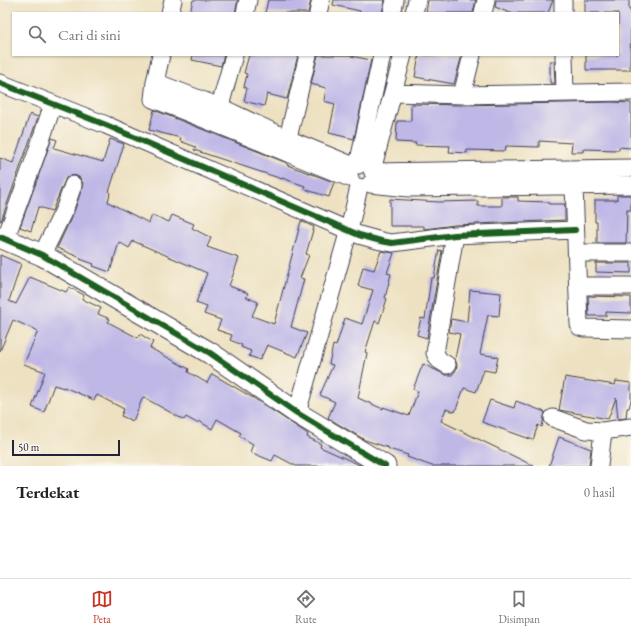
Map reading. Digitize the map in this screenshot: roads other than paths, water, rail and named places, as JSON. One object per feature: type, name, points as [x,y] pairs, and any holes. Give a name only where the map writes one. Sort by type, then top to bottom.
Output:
[{"type":"street","points":[[170,12],[173,0]]},
{"type":"street","points":[[245,12],[248,0]]},
{"type":"street","points":[[318,12],[321,0]]},
{"type":"street","points":[[392,12],[395,0]]},
{"type":"street","points":[[414,12],[417,0]]},
{"type":"street","points":[[483,12],[486,0]]},
{"type":"street","points":[[563,0],[563,12]]},
{"type":"street","points":[[161,56],[155,82],[218,115],[286,146],[362,175],[409,188],[631,185]]},
{"type":"street","points":[[218,115],[234,56]]},
{"type":"street","points":[[286,146],[308,56]]},
{"type":"street","points":[[297,413],[349,230],[362,175],[382,56]]},
{"type":"street","points":[[362,175],[394,93],[403,56]]},
{"type":"street","points":[[462,95],[472,56]]},
{"type":"street","points":[[564,56],[565,93]]},
{"type":"street","points":[[0,83],[106,125],[372,239],[392,243],[455,235],[576,230]]},
{"type":"street","points":[[394,93],[462,95],[631,92]]},
{"type":"street","points":[[53,104],[35,158],[3,239],[42,255],[210,353],[297,413],[385,466]]},
{"type":"street","points":[[362,175],[631,168]]},
{"type":"street","points":[[42,255],[65,208],[73,185]]},
{"type":"street","points":[[574,185],[580,327],[631,328]]},
{"type":"street","points":[[447,364],[438,360],[435,353],[455,235]]},
{"type":"street","points":[[577,253],[631,253]]},
{"type":"street","points":[[579,286],[631,286]]},
{"type":"street","points":[[552,418],[586,430],[603,431],[631,427]]},
{"type":"street","points":[[600,466],[603,431]]}]
